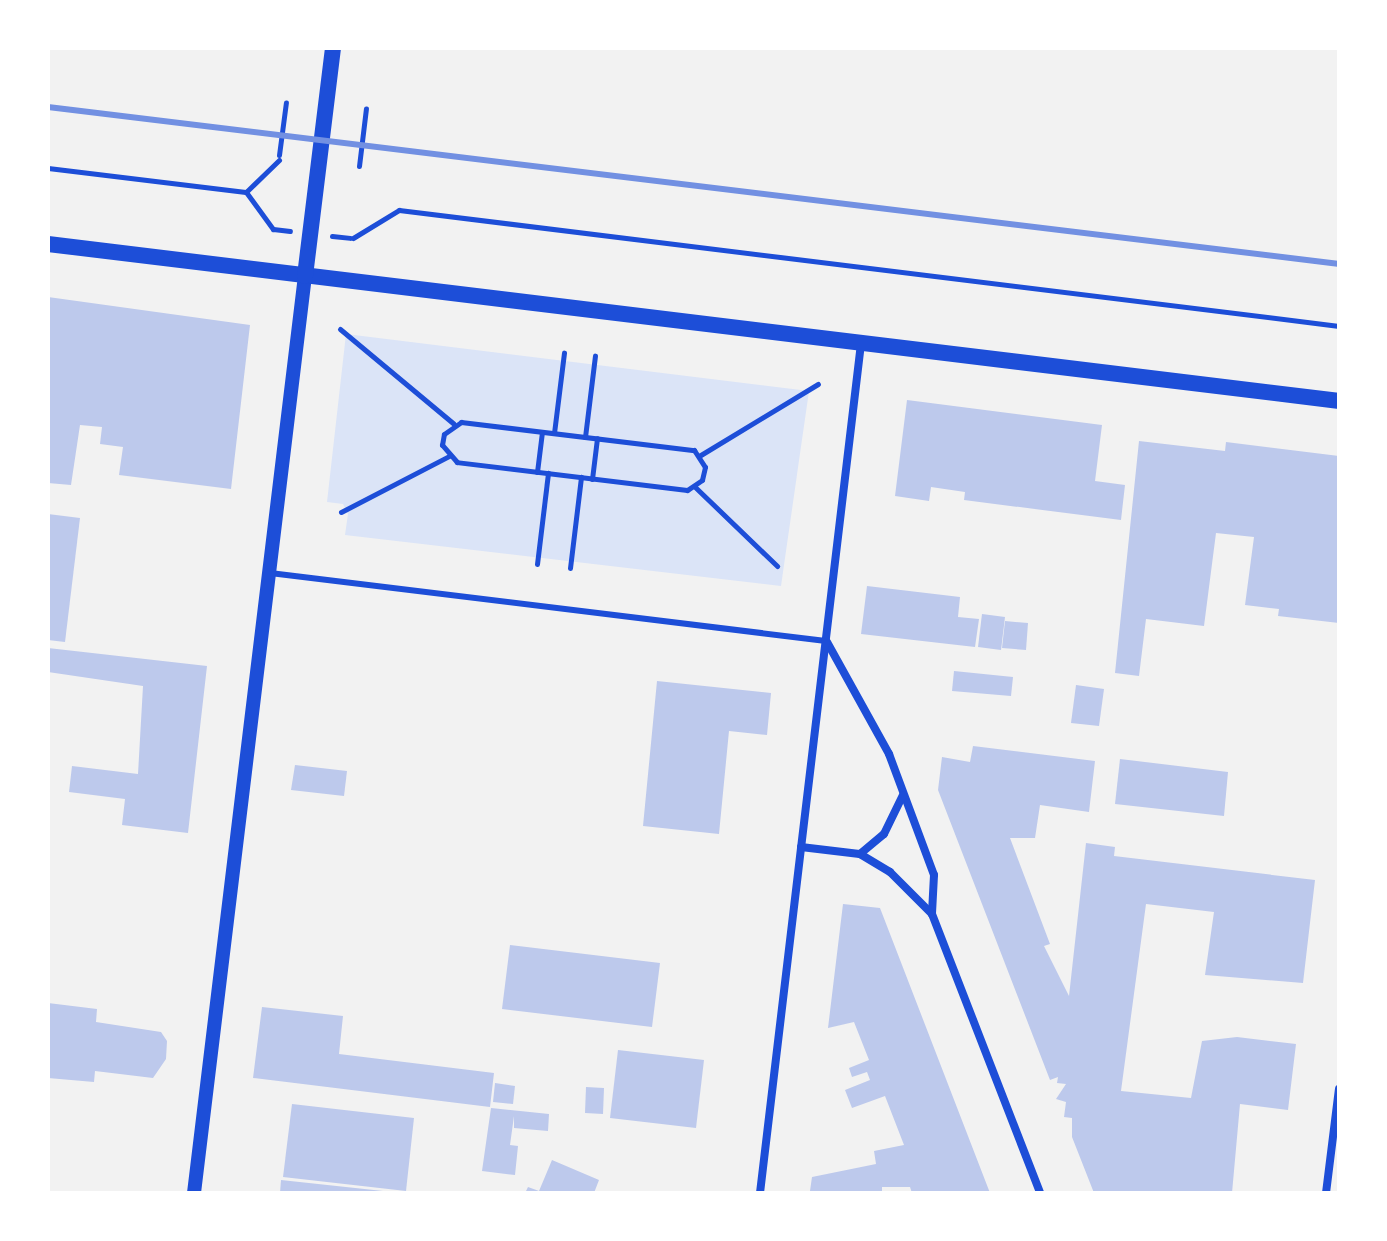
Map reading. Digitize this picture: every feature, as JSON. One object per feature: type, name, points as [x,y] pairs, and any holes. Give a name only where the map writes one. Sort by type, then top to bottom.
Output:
[{"type":"main road","points":[[305,276],[333,48]]},
{"type":"main road","points":[[48,244],[1339,401]]},
{"type":"street","points":[[194,1193],[305,276]]},
{"type":"street","points":[[760,1193],[861,344]]},
{"type":"street","points":[[826,641],[889,754],[934,875],[932,914]]},
{"type":"street","points":[[860,854],[884,834],[904,795]]},
{"type":"street","points":[[801,847],[860,854],[890,872],[932,914],[1040,1193]]},
{"type":"street","points":[[1326,1193],[1339,1089]]},
{"type":"lane","points":[[269,573],[826,641]]},
{"type":"path","points":[[246,192],[279,158],[286,102]]},
{"type":"path","points":[[359,166],[366,108]]},
{"type":"path","points":[[48,168],[246,192],[273,229]]},
{"type":"path","points":[[353,238],[399,210],[1339,326]]},
{"type":"path","points":[[340,329],[454,424],[694,450],[705,467],[695,487]]},
{"type":"path","points":[[554,433],[564,353]]},
{"type":"path","points":[[585,437],[595,356]]},
{"type":"path","points":[[699,456],[818,384]]},
{"type":"path","points":[[454,424],[444,434],[442,445],[457,462],[592,479],[695,487],[777,566]]},
{"type":"path","points":[[537,472],[542,432]]},
{"type":"path","points":[[592,479],[597,438]]},
{"type":"path","points":[[341,512],[449,456]]},
{"type":"path","points":[[537,564],[548,473]]},
{"type":"path","points":[[570,568],[581,477]]},
{"type":"shaded area","points":[[346,334],[809,391],[781,586],[345,535],[348,514],[343,504],[327,502]]},
{"type":"building","points":[[48,297],[250,325],[231,489],[119,475],[123,447],[100,444],[102,427],[80,425],[71,485],[48,483]]},
{"type":"building","points":[[907,400],[1102,425],[1095,481],[1125,485],[1121,520],[964,500],[965,492],[931,487],[929,501],[895,496]]},
{"type":"building","points":[[1139,441],[1225,451],[1226,442],[1339,456],[1339,623],[1278,616],[1279,609],[1245,605],[1254,537],[1216,533],[1204,626],[1146,619],[1139,676],[1115,673]]},
{"type":"building","points":[[48,514],[80,518],[65,642],[48,640]]},
{"type":"building","points":[[867,586],[960,597],[958,617],[979,619],[975,647],[861,634]]},
{"type":"building","points":[[982,614],[1005,617],[1001,650],[978,647]]},
{"type":"building","points":[[1005,621],[1028,623],[1026,650],[1002,648]]},
{"type":"building","points":[[48,648],[207,666],[188,833],[122,825],[125,799],[69,792],[72,766],[138,774],[143,686],[48,672]]},
{"type":"building","points":[[954,671],[1013,677],[1011,696],[952,691]]},
{"type":"building","points":[[657,681],[771,693],[767,735],[729,731],[719,834],[643,826]]},
{"type":"building","points":[[1076,685],[1104,689],[1099,726],[1071,723]]},
{"type":"building","points":[[973,746],[1095,761],[1089,812],[1040,805],[1035,838],[1010,838],[1050,944],[1044,946],[1069,996],[1086,843],[1115,847],[1114,856],[1315,880],[1303,983],[1205,975],[1214,912],[1146,904],[1121,1091],[1191,1098],[1202,1041],[1237,1037],[1296,1044],[1288,1110],[1240,1104],[1232,1193],[1094,1193],[1072,1137],[1072,1118],[1064,1117],[1066,1102],[1056,1099],[1066,1084],[1057,1083],[1058,1077],[1050,1080],[938,790],[942,757],[970,762]]},
{"type":"building","points":[[1120,759],[1228,772],[1224,816],[1115,804]]},
{"type":"building","points":[[295,765],[347,771],[344,796],[291,790]]},
{"type":"building","points":[[843,904],[880,908],[990,1193],[912,1193],[910,1187],[882,1187],[882,1193],[810,1191],[812,1177],[876,1164],[874,1151],[904,1145],[885,1096],[852,1108],[845,1090],[870,1080],[867,1072],[852,1077],[849,1068],[869,1060],[854,1022],[828,1028]]},
{"type":"building","points":[[510,945],[660,963],[652,1027],[502,1009]]},
{"type":"building","points":[[48,1003],[97,1009],[96,1022],[161,1032],[167,1041],[166,1059],[153,1078],[95,1071],[94,1082],[48,1078]]},
{"type":"building","points":[[262,1007],[343,1016],[339,1054],[494,1073],[490,1107],[253,1078]]},
{"type":"building","points":[[618,1050],[704,1060],[696,1128],[610,1118]]},
{"type":"building","points":[[495,1083],[515,1086],[513,1104],[493,1102]]},
{"type":"building","points":[[586,1087],[604,1088],[603,1114],[585,1113]]},
{"type":"building","points":[[292,1104],[414,1118],[406,1191],[283,1177]]},
{"type":"building","points":[[491,1108],[549,1114],[548,1131],[514,1128],[514,1116],[510,1145],[518,1146],[515,1175],[482,1171]]},
{"type":"building","points":[[552,1160],[599,1180],[594,1193],[525,1193],[528,1187],[539,1191]]},
{"type":"building","points":[[281,1180],[383,1191],[383,1193],[280,1193]]},
{"type":"railway","points":[[48,107],[1339,264]]}]
